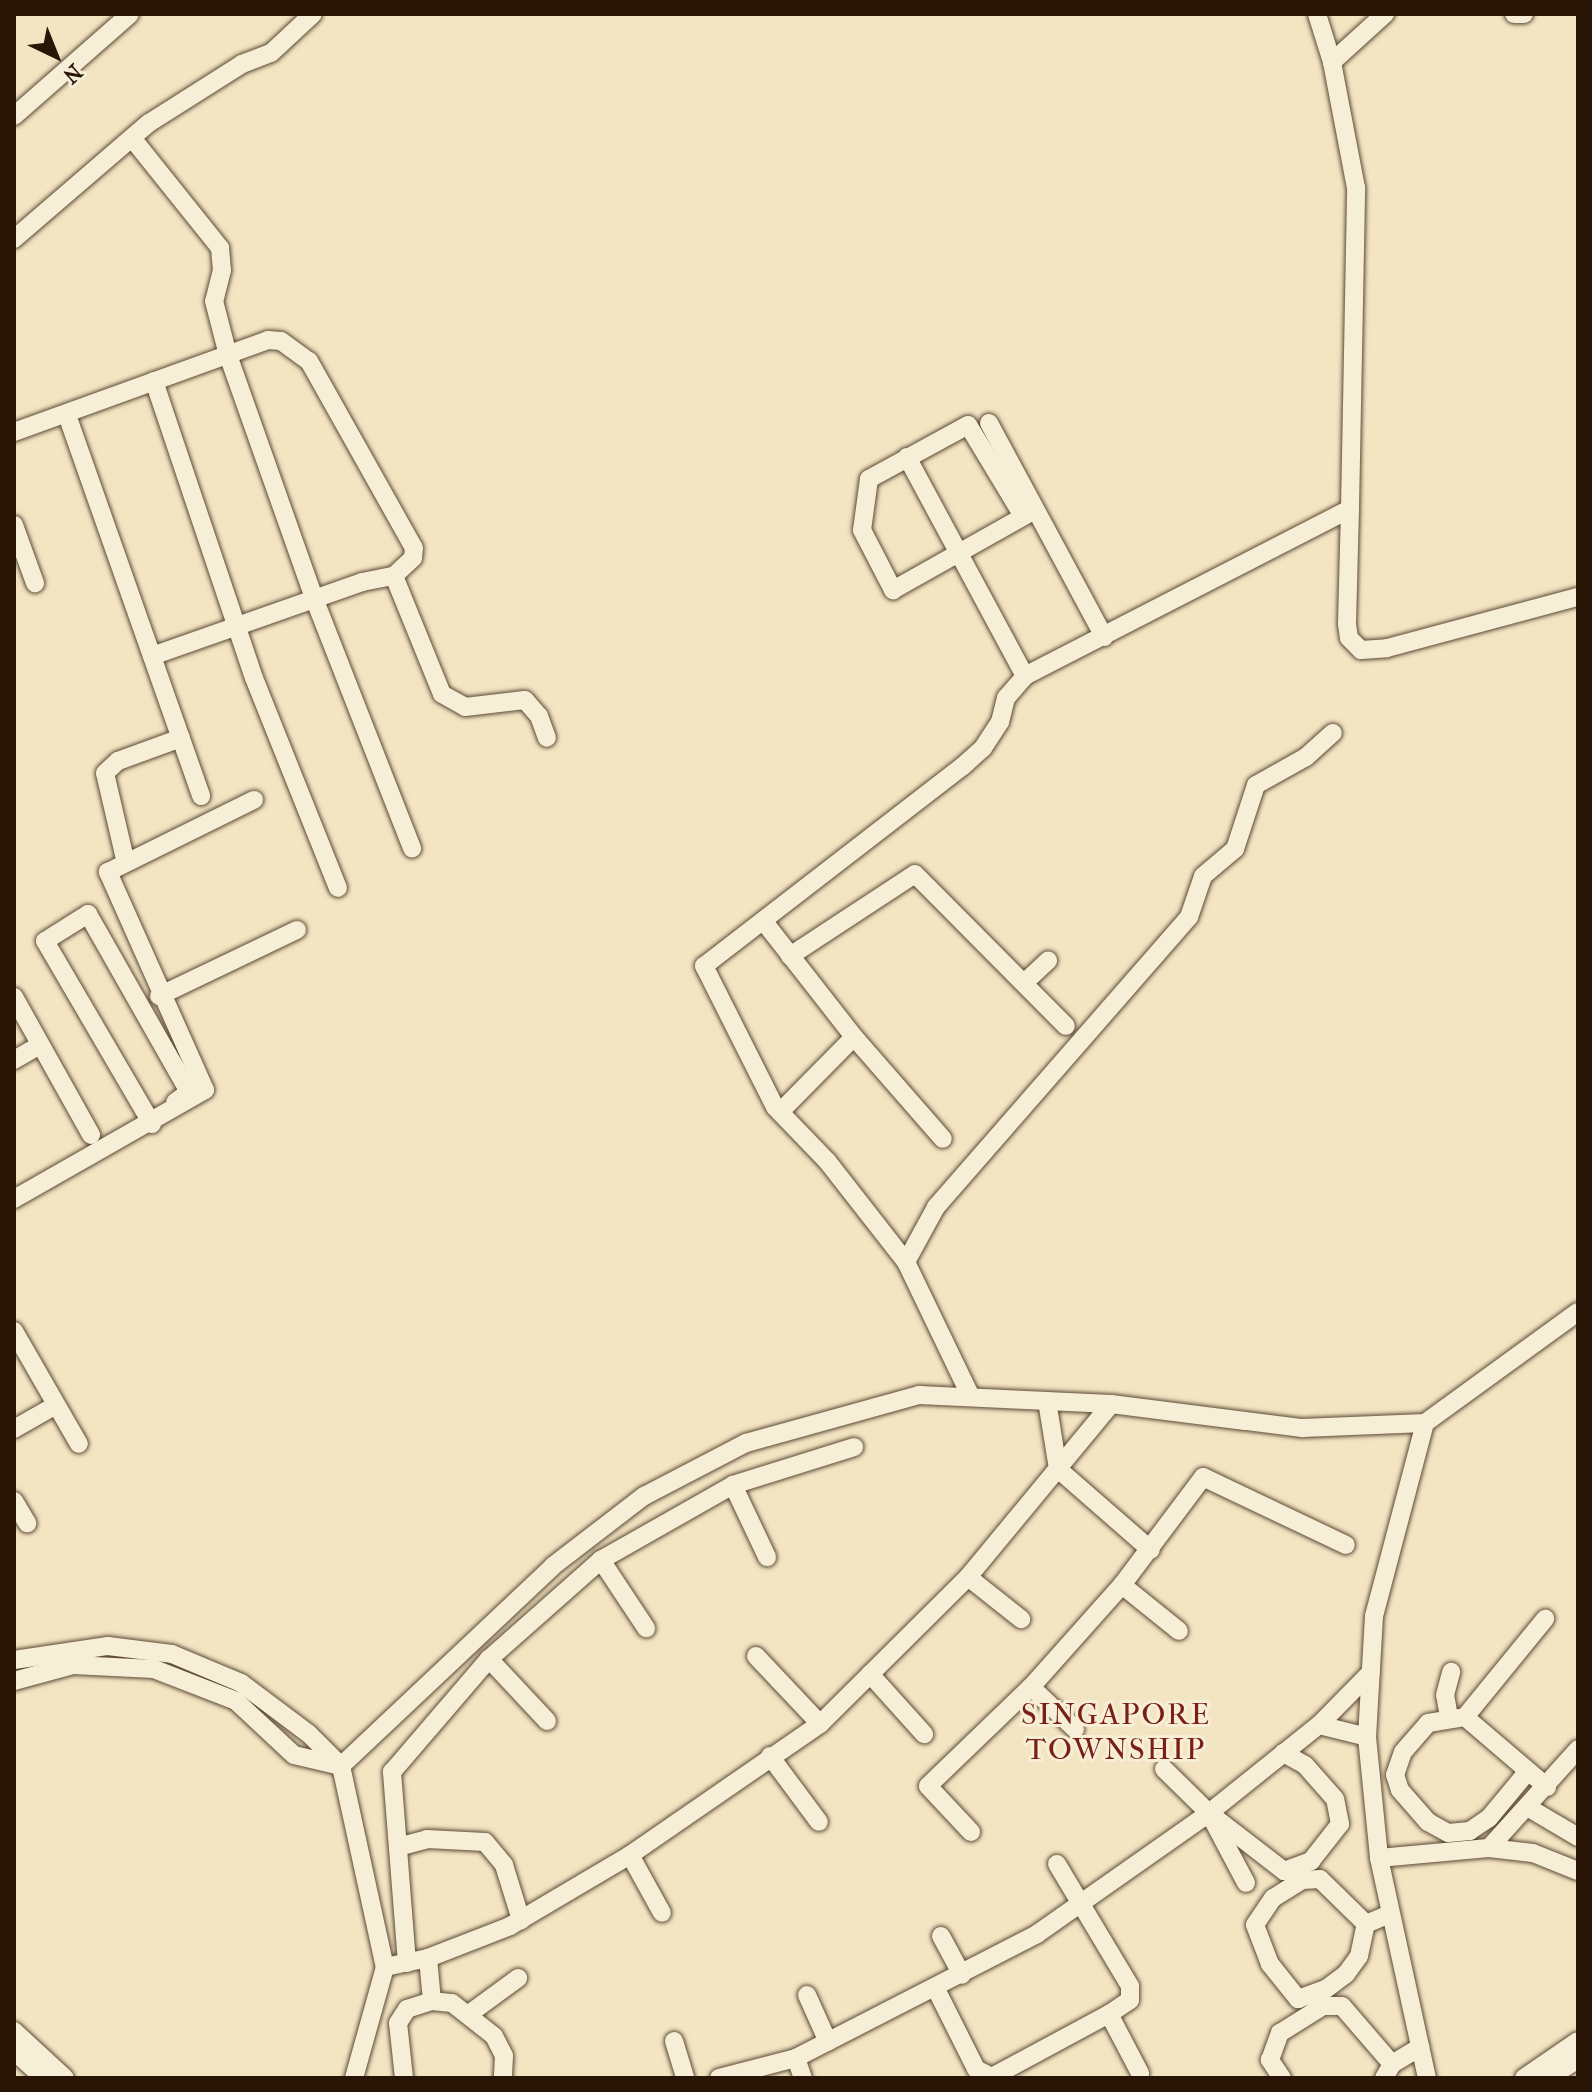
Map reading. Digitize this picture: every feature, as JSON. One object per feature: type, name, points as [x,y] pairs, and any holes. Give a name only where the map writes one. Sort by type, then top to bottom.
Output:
[{"type":"street","points":[[14,116],[130,14]]},
{"type":"street","points":[[14,239],[132,138],[194,93],[271,53],[313,14]]},
{"type":"street","points":[[1317,14],[1332,62],[1356,188],[1349,638],[1361,650],[1387,648],[1578,597]]},
{"type":"street","points":[[1332,62],[1385,14]]},
{"type":"street","points":[[1514,14],[1524,14]]},
{"type":"street","points":[[132,138],[220,248],[222,270],[214,301],[228,355],[314,598],[412,848]]},
{"type":"street","points":[[14,432],[228,355],[281,341],[309,361],[414,548],[413,558],[394,576],[314,598],[152,656]]},
{"type":"street","points":[[154,381],[237,627],[338,888]]},
{"type":"street","points":[[67,415],[201,796]]},
{"type":"street","points":[[989,423],[1029,513]]},
{"type":"street","points":[[1029,513],[893,590],[885,583],[862,530],[866,483],[907,457],[971,426],[1029,513],[1104,637]]},
{"type":"street","points":[[907,457],[1025,676]]},
{"type":"street","points":[[971,1397],[906,1262],[827,1161],[780,1112],[704,966],[765,923],[983,748],[1000,722],[1006,698],[1025,676],[1350,509]]},
{"type":"street","points":[[14,525],[35,583]]},
{"type":"street","points":[[394,576],[442,694],[465,707],[525,700],[539,716],[547,738]]},
{"type":"street","points":[[906,1262],[936,1207],[1189,917],[1203,876],[1235,849],[1256,785],[1306,757],[1333,733]]},
{"type":"street","points":[[125,859],[105,773],[118,761],[181,738]]},
{"type":"street","points":[[14,1199],[205,1090],[159,996],[107,877],[125,859],[254,800]]},
{"type":"street","points":[[790,956],[915,874],[1066,1026]]},
{"type":"street","points":[[88,914],[189,1092],[150,1120],[44,946],[45,941],[88,914]]},
{"type":"street","points":[[765,923],[854,1037],[943,1139]]},
{"type":"street","points":[[159,996],[297,930]]},
{"type":"street","points":[[1024,983],[1048,961]]},
{"type":"street","points":[[14,997],[91,1135]]},
{"type":"street","points":[[780,1112],[854,1037]]},
{"type":"street","points":[[14,1060],[40,1045]]},
{"type":"street","points":[[341,1766],[553,1566],[644,1496],[746,1443],[919,1395],[1111,1404],[1302,1428],[1425,1423],[1578,1312]]},
{"type":"street","points":[[14,1331],[79,1444]]},
{"type":"street","points":[[1047,1401],[1058,1469],[1151,1550]]},
{"type":"street","points":[[385,1967],[428,1958],[521,1920],[630,1855],[820,1724],[968,1577],[1111,1404]]},
{"type":"street","points":[[14,1429],[56,1405]]},
{"type":"street","points":[[1425,1423],[1374,1616],[1367,1737],[1379,1858],[1427,2078]]},
{"type":"street","points":[[407,1963],[392,1772],[489,1659],[601,1560],[733,1485],[854,1447]]},
{"type":"street","points":[[971,1832],[928,1786],[1031,1687],[1122,1585],[1203,1477],[1346,1545]]},
{"type":"street","points":[[733,1485],[767,1557]]},
{"type":"street","points":[[14,1501],[27,1523]]},
{"type":"street","points":[[601,1560],[646,1628]]},
{"type":"street","points":[[968,1577],[1021,1619]]},
{"type":"street","points":[[1122,1585],[1179,1631]]},
{"type":"street","points":[[1528,1771],[1489,1818],[1470,1831],[1448,1833],[1428,1822],[1400,1790],[1395,1775],[1403,1752],[1428,1723],[1457,1717],[1545,1619]]},
{"type":"street","points":[[14,1660],[108,1646],[172,1654],[241,1683],[309,1734],[341,1766],[385,1967],[354,2078]]},
{"type":"street","points":[[756,1656],[820,1724]]},
{"type":"street","points":[[489,1659],[547,1721]]},
{"type":"street","points":[[14,1681],[73,1665],[154,1669],[236,1701],[294,1755],[341,1766]]},
{"type":"street","points":[[719,2078],[796,2058],[962,1975],[1080,1904],[1209,1813],[1319,1725],[1371,1672]]},
{"type":"street","points":[[1451,1672],[1445,1695],[1457,1717],[1547,1787]]},
{"type":"street","points":[[870,1674],[924,1734]]},
{"type":"street","points":[[1031,1687],[1075,1729]]},
{"type":"street","points":[[1319,1725],[1367,1737]]},
{"type":"street","points":[[1489,1848],[1529,1808],[1578,1749]]},
{"type":"street","points":[[1164,1769],[1209,1813],[1284,1871],[1311,1861],[1340,1824],[1335,1799],[1305,1765],[1283,1753]]},
{"type":"street","points":[[770,1756],[819,1822]]},
{"type":"street","points":[[1529,1808],[1578,1837]]},
{"type":"street","points":[[1209,1813],[1246,1883]]},
{"type":"street","points":[[398,1847],[427,1839],[485,1842],[504,1865],[521,1920]]},
{"type":"street","points":[[1379,1858],[1489,1848],[1533,1853],[1578,1871]]},
{"type":"street","points":[[630,1855],[662,1913]]},
{"type":"street","points":[[936,1989],[976,2069],[992,2077],[1109,2014],[1132,1993],[1057,1864]]},
{"type":"street","points":[[1320,1879],[1366,1924],[1359,1956],[1346,1974],[1326,1989],[1298,1999],[1270,1964],[1255,1925],[1273,1898],[1302,1880],[1320,1879]]},
{"type":"street","points":[[1366,1924],[1389,1914]]},
{"type":"street","points":[[941,1936],[962,1975]]},
{"type":"street","points":[[428,1958],[432,2001]]},
{"type":"street","points":[[469,2014],[518,1978]]},
{"type":"street","points":[[807,1995],[828,2042]]},
{"type":"street","points":[[404,2078],[398,2023],[407,2009],[432,2001],[452,2003],[494,2036],[504,2056],[503,2078]]},
{"type":"street","points":[[1282,2078],[1270,2060],[1280,2033],[1323,2006],[1342,2006],[1388,2071],[1420,2047]]},
{"type":"street","points":[[1109,2014],[1140,2073]]},
{"type":"street","points":[[14,2031],[65,2078]]},
{"type":"street","points":[[674,2041],[685,2078]]},
{"type":"street","points":[[1524,2078],[1578,2041]]},
{"type":"street","points":[[14,2051],[44,2078]]},
{"type":"street","points":[[796,2058],[803,2078]]},
{"type":"street","points":[[1548,2078],[1578,2059]]},
{"type":"district","name":"SINGAPORE TOWNSHIP","points":[[1116,1732]]}]
